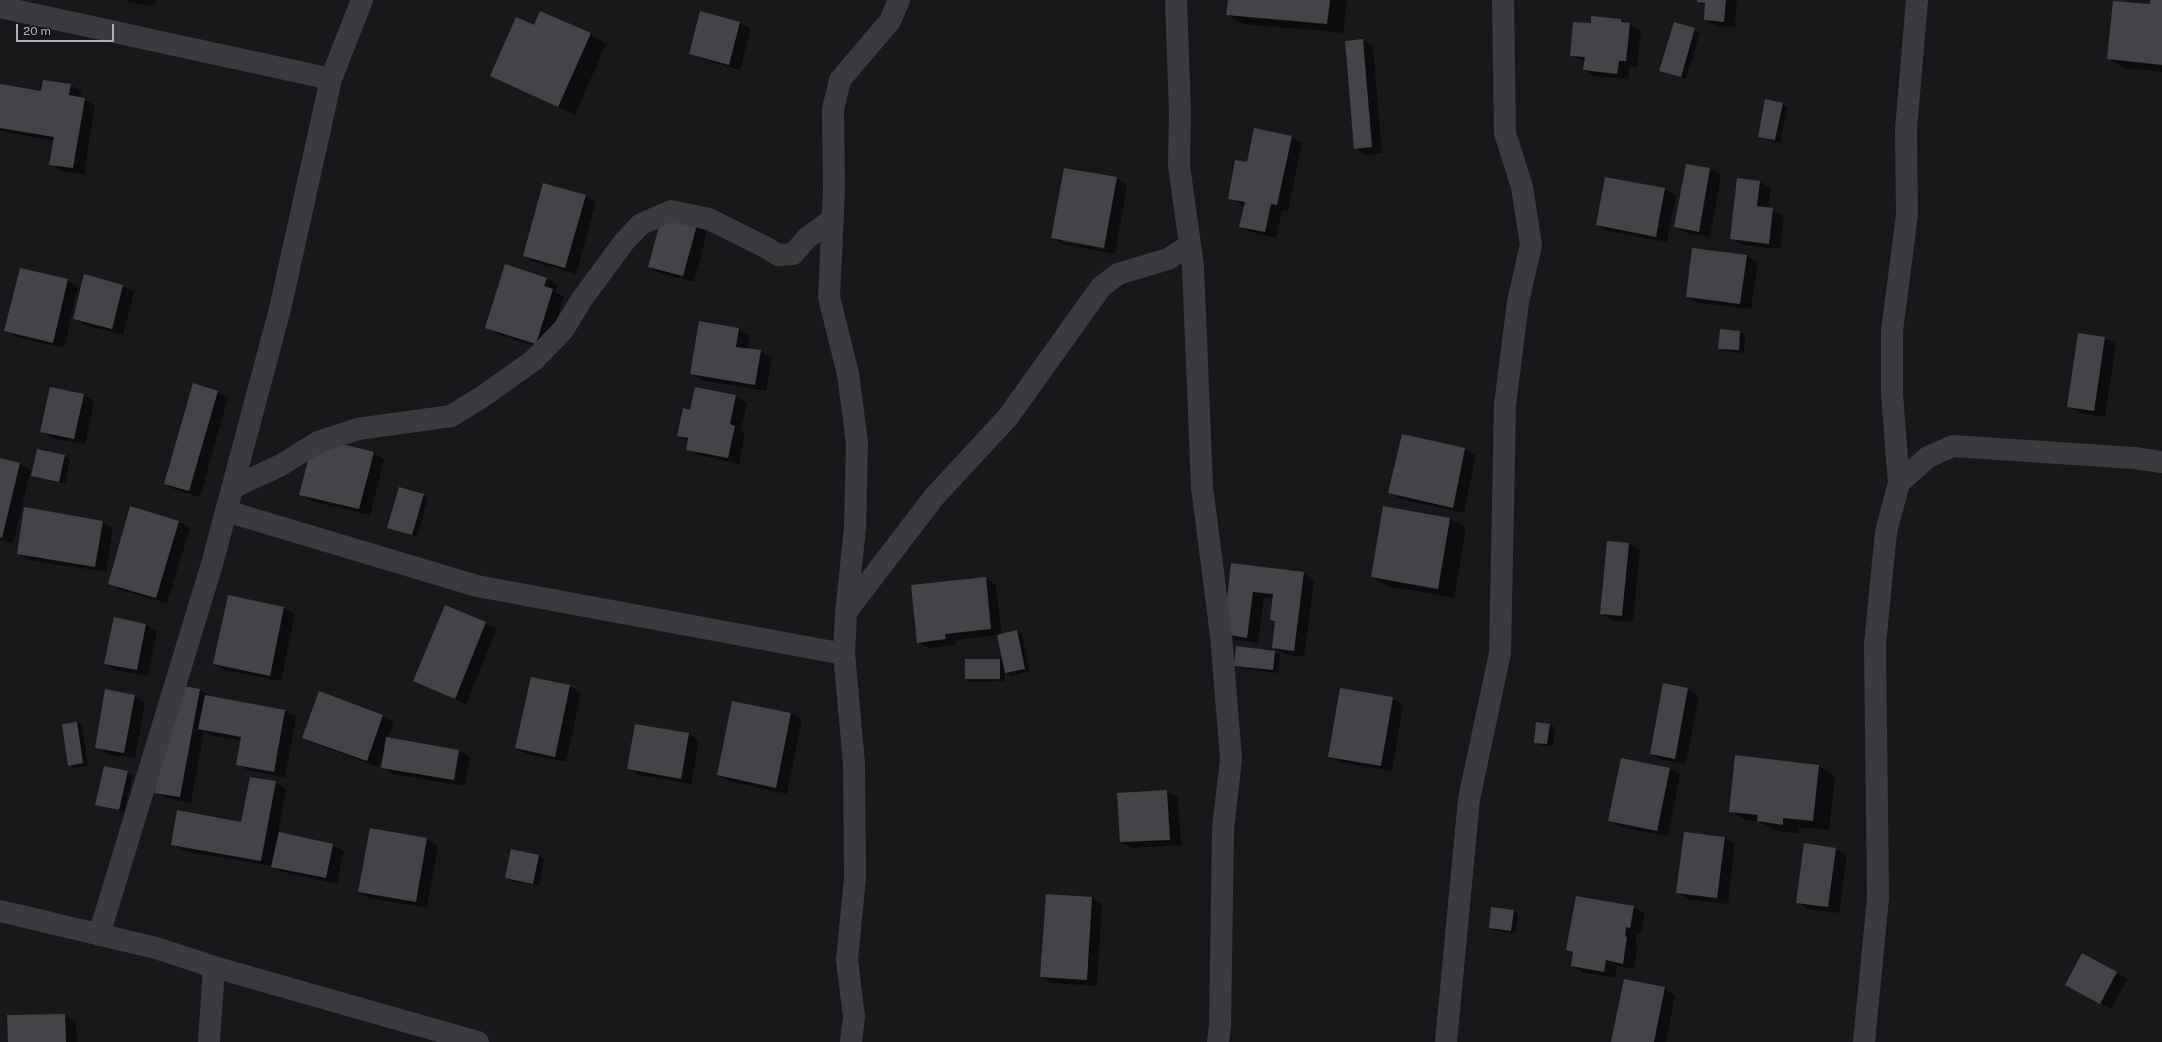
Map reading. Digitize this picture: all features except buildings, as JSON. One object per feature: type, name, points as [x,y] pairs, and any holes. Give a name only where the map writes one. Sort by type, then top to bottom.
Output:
[{"type":"street","points":[[99,935],[212,564],[280,309],[331,79],[362,0]]},
{"type":"street","points":[[852,1042],[854,1017],[847,960],[855,878],[854,763],[844,654],[846,613],[855,528],[857,443],[848,374],[829,297],[833,219],[833,109],[840,80],[890,20],[899,0]]},
{"type":"street","points":[[1176,0],[1180,111],[1178,166],[1194,266],[1202,487],[1221,635],[1231,759],[1223,829],[1220,1018],[1218,1042]]},
{"type":"street","points":[[1446,1042],[1469,799],[1500,653],[1505,405],[1518,302],[1531,245],[1522,187],[1504,133],[1503,0]]},
{"type":"street","points":[[1864,1042],[1878,898],[1875,644],[1886,532],[1899,483],[1892,394],[1892,331],[1907,216],[1906,130],[1917,0]]},
{"type":"street","points":[[0,7],[331,79]]},
{"type":"street","points":[[232,488],[281,465],[318,442],[358,429],[451,416],[482,397],[534,360],[563,330],[582,299],[624,242],[641,224],[671,211],[709,219],[756,242],[778,255],[793,254],[807,238],[833,219]]},
{"type":"street","points":[[846,613],[934,497],[1008,417],[1101,286],[1118,274],[1168,260],[1190,246]]},
{"type":"street","points":[[1899,483],[1928,457],[1952,446],[2134,458],[2162,462]]},
{"type":"street","points":[[226,511],[477,586],[844,654]]},
{"type":"street","points":[[0,911],[156,948],[214,967],[478,1042]]},
{"type":"street","points":[[209,1042],[214,967]]}]
